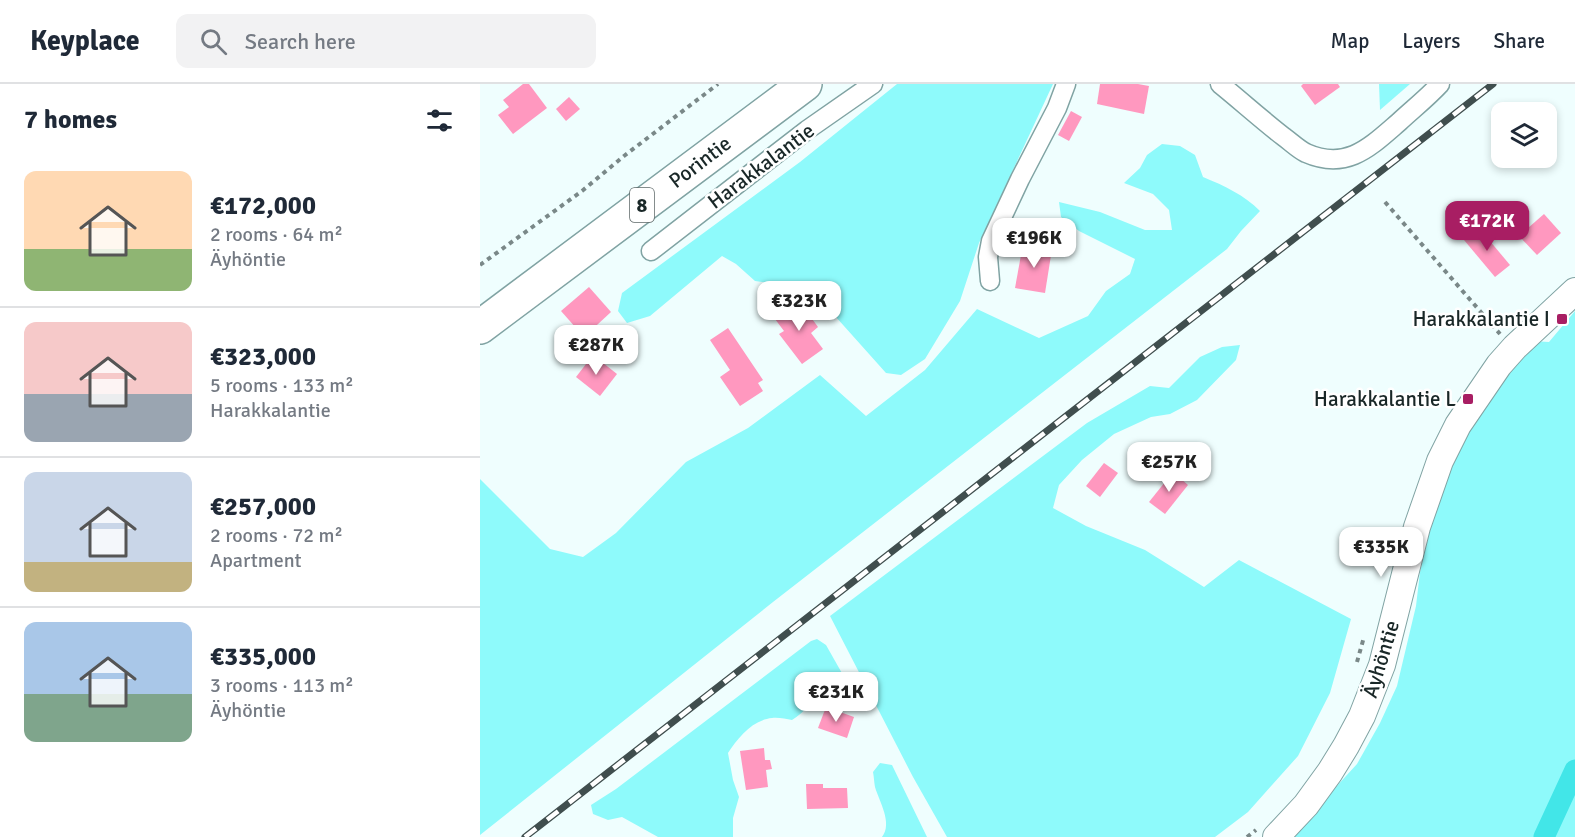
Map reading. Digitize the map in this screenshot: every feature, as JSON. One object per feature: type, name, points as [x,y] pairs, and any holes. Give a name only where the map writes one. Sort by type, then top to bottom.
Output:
[{"type":"highway","name":"Porintie","points":[[480,299],[771,84]]},
{"type":"highway","name":"Porintie","points":[[480,327],[805,84]]},
{"type":"main road","name":"Äyhöntie","points":[[1276,837],[1306,804],[1330,772],[1362,716],[1382,665],[1417,526],[1440,461],[1458,425],[1499,365],[1575,291]]},
{"type":"street","name":"Harakkalantie","points":[[651,251],[807,130],[873,84]]},
{"type":"street","points":[[990,281],[988,257],[991,241],[1057,108],[1066,84]]},
{"type":"street","points":[[1220,84],[1304,152],[1321,158],[1335,159],[1348,158],[1361,153],[1428,97],[1440,84]]},
{"type":"path","points":[[480,265],[582,191],[718,84]]},
{"type":"path","points":[[1385,202],[1502,336]]},
{"type":"shaded area","points":[[897,84],[1053,84],[979,243],[960,301],[925,359],[901,375],[886,373],[810,288],[755,281],[736,264],[722,256],[650,316],[627,323],[618,311],[622,293],[800,162]]},
{"type":"shaded area","points":[[1379,84],[1410,84],[1380,110]]},
{"type":"shaded area","points":[[1162,144],[1180,146],[1195,155],[1203,177],[1234,191],[1260,211],[1227,249],[773,602],[480,835],[480,479],[550,549],[583,557],[616,533],[686,462],[748,428],[820,375],[866,416],[925,370],[977,309],[1039,338],[1088,316],[1106,291],[1130,274],[1135,259],[1079,231],[1061,217],[1059,202],[1100,212],[1145,230],[1172,230],[1169,210],[1153,194],[1124,183],[1140,168],[1147,155]]},
{"type":"shaded area","points":[[1575,311],[1575,837],[1290,837],[1357,764],[1397,686],[1416,606],[1420,572],[1434,513],[1450,468],[1468,431],[1501,379],[1532,341],[1549,342]]},
{"type":"shaded area","points":[[1240,345],[1236,360],[1197,400],[1170,414],[1151,417],[1114,434],[1082,460],[1059,485],[1053,508],[1086,526],[1145,550],[1204,587],[1239,560],[1351,619],[1330,693],[1298,756],[1248,812],[1215,837],[947,837],[913,777],[830,616],[1087,423],[1150,386],[1169,388],[1200,357],[1222,347]]},
{"type":"shaded area","points":[[817,639],[826,645],[860,705],[853,711],[823,698],[792,720],[765,719],[752,726],[741,736],[728,753],[739,797],[733,818],[733,837],[658,837],[622,817],[608,820],[593,814],[591,805],[616,789],[811,641]]},
{"type":"shaded area","points":[[880,763],[892,765],[927,837],[882,837],[886,819],[875,787],[873,772]]},
{"type":"building","points":[[523,84],[529,84],[547,108],[513,134],[498,115],[509,107],[503,100]]},
{"type":"building","points":[[1100,84],[1149,86],[1144,114],[1097,104]]},
{"type":"building","points":[[1303,84],[1338,84],[1340,87],[1315,105],[1301,86]]},
{"type":"building","points":[[569,97],[580,109],[566,121],[556,109]]},
{"type":"building","points":[[1071,111],[1082,117],[1069,141],[1058,135]]},
{"type":"building","points":[[1544,214],[1561,233],[1537,255],[1519,236]]},
{"type":"building","points":[[1479,228],[1510,265],[1495,277],[1464,240]]},
{"type":"building","points":[[1023,244],[1052,249],[1045,293],[1015,288]]},
{"type":"building","points":[[589,287],[611,312],[584,337],[561,311]]},
{"type":"building","points":[[799,301],[818,327],[811,333],[823,349],[802,364],[779,334],[784,331],[775,319]]},
{"type":"building","points":[[728,328],[763,380],[758,383],[763,391],[740,406],[720,377],[730,370],[710,340]]},
{"type":"building","points":[[593,355],[617,374],[600,396],[576,377]]},
{"type":"building","points":[[1104,463],[1118,473],[1100,497],[1086,486]]},
{"type":"building","points":[[1173,472],[1188,485],[1165,514],[1149,502]]},
{"type":"building","points":[[826,707],[854,717],[847,738],[818,728]]},
{"type":"building","points":[[764,748],[765,760],[770,760],[772,769],[766,770],[768,787],[746,790],[740,751]]},
{"type":"building","points":[[806,784],[823,784],[823,788],[847,788],[848,808],[807,809]]},
{"type":"waterway","points":[[1544,837],[1575,770]]},
{"type":"railway","points":[[525,837],[1493,84]]},
{"type":"place","name":"Harakkalantie I","points":[[1562,319]]},
{"type":"place","name":"Harakkalantie L","points":[[1468,399]]}]
